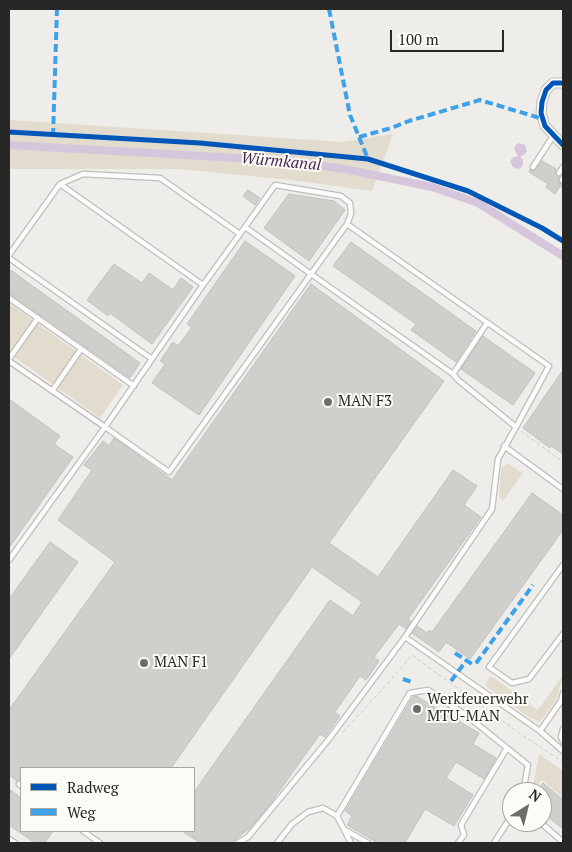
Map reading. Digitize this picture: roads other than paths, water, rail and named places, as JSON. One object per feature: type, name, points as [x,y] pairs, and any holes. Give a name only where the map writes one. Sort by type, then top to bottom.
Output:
[{"type":"street","points":[[563,83],[554,83],[546,90],[541,113],[545,126],[563,145]]},
{"type":"lane","points":[[534,167],[553,136]]},
{"type":"lane","points":[[559,173],[563,167]]},
{"type":"lane","points":[[152,359],[9,256],[60,184],[83,174],[160,178],[240,234]]},
{"type":"lane","points":[[60,184],[203,285]]},
{"type":"lane","points":[[9,560],[105,427],[275,185],[341,196],[350,203],[351,214],[347,224],[169,472],[105,427],[52,391],[9,360],[38,318]]},
{"type":"lane","points":[[238,843],[248,837],[329,739],[405,636],[492,509],[496,464],[504,446],[549,366],[347,224]]},
{"type":"lane","points":[[245,227],[453,374],[516,427]]},
{"type":"lane","points":[[9,298],[134,386]]},
{"type":"lane","points":[[453,374],[487,323]]},
{"type":"lane","points":[[52,391],[81,349]]},
{"type":"lane","points":[[504,446],[563,489]]},
{"type":"lane","points":[[563,565],[490,667],[512,683],[529,679],[563,634]]},
{"type":"lane","points":[[405,636],[540,731],[563,751]]},
{"type":"lane","points":[[337,816],[410,693],[428,690],[466,715],[528,765],[525,782]]},
{"type":"lane","points":[[540,731],[561,701],[563,693]]},
{"type":"lane","points":[[563,729],[561,737],[563,741]]},
{"type":"lane","points":[[458,843],[464,835],[461,825],[507,748]]},
{"type":"lane","points":[[277,843],[292,824],[308,812],[323,808],[337,816],[351,843]]},
{"type":"lane","points":[[345,830],[368,843]]},
{"type":"lane","points":[[494,843],[502,831]]},
{"type":"lane","points":[[84,832],[100,843]]},
{"type":"lane","points":[[552,832],[563,842]]},
{"type":"lane","points":[[9,839],[15,843]]},
{"type":"waterway","name":"Würmkanal","points":[[9,145],[290,161],[344,169],[432,187],[478,203],[563,256]]},
{"type":"place","name":"MAN F3","points":[[328,402]]},
{"type":"place","name":"MAN F1","points":[[144,663]]},
{"type":"place","name":"Werkfeuerwehr MTU-MAN","points":[[417,709]]}]
